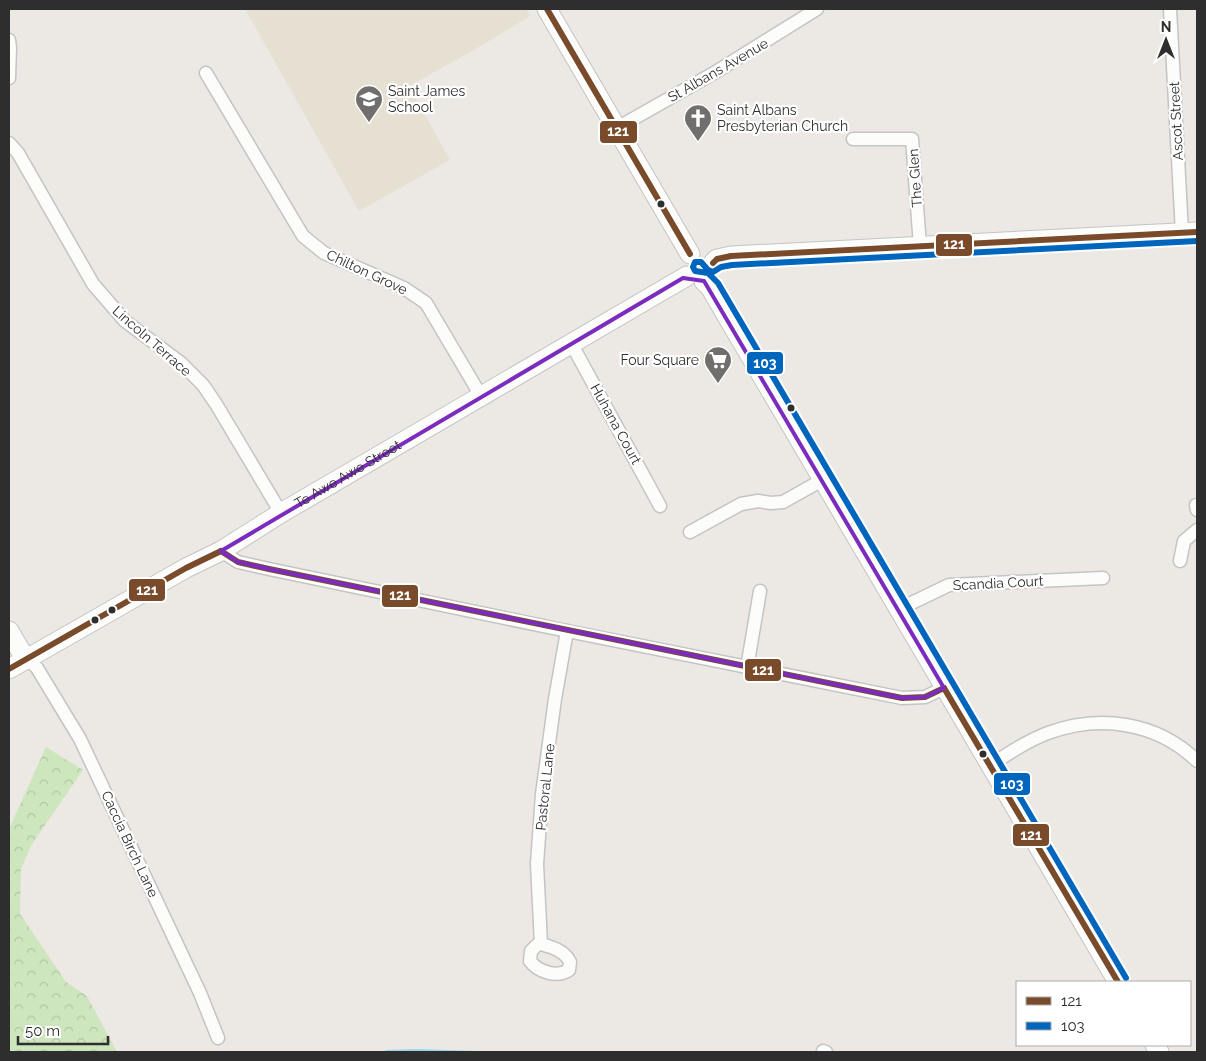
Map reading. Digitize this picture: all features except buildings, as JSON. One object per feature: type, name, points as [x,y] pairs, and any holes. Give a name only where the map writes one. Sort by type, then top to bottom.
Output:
[{"type":"street","points":[[547,9],[690,254]]},
{"type":"street","name":"St Albans Avenue","points":[[617,128],[714,73],[817,9]]},
{"type":"street","name":"Ascot Street","points":[[1170,9],[1190,232]]},
{"type":"street","points":[[9,40],[9,78]]},
{"type":"street","name":"Chilton Grove","points":[[206,73],[303,236],[324,253],[404,288],[426,303],[481,396]]},
{"type":"street","name":"The Glen","points":[[853,139],[912,139],[920,246]]},
{"type":"street","name":"Lincoln Terrace","points":[[9,143],[18,153],[93,284],[125,321],[181,363],[203,386],[216,404],[281,513]]},
{"type":"street","points":[[712,263],[732,256],[1190,232]]},
{"type":"street","points":[[696,279],[710,277],[713,270],[710,258],[699,252],[690,254],[684,263],[684,270],[696,279],[724,311],[1117,981]]},
{"type":"street","name":"Te Awe Awe Street","points":[[9,669],[186,568],[221,551],[281,513],[571,342],[696,279]]},
{"type":"street","name":"Huhana Court","points":[[571,342],[660,506]]},
{"type":"street","points":[[690,532],[735,506],[751,501],[782,502],[824,479]]},
{"type":"street","points":[[1180,561],[1184,541],[1197,530]]},
{"type":"street","points":[[221,551],[238,562],[747,668],[902,698],[925,698],[944,688]]},
{"type":"street","name":"Scandia Court","points":[[899,609],[949,585],[1102,578]]},
{"type":"street","points":[[747,668],[760,591]]},
{"type":"street","points":[[9,630],[20,650],[27,658]]},
{"type":"street","name":"Pastoral Lane","points":[[541,944],[537,864],[542,794],[555,699],[567,631]]},
{"type":"street","name":"Caccia Birch Lane","points":[[27,658],[37,668],[80,739],[200,993],[218,1038]]},
{"type":"street","points":[[991,765],[1046,733],[1080,724],[1098,723],[1129,725],[1157,733],[1177,744],[1197,761]]},
{"type":"highlighted area","points":[[683,278],[704,281],[944,688],[925,697],[902,698],[269,569],[238,562],[221,551]]},
{"type":"shaded area","name":"Saint James School","points":[[245,9],[526,9],[530,16],[409,86],[450,160],[359,211]]},
{"type":"green space","points":[[46,747],[83,770],[32,844],[21,869],[20,914],[66,982],[87,996],[117,1052],[9,1052],[9,829]]},
{"type":"water","points":[[419,1049],[507,1052],[383,1052],[386,1050]]},
{"type":"transit line","name":"121","points":[[547,9],[690,254]]},
{"type":"transit line","name":"121","points":[[713,263],[717,259],[731,256],[1197,232]]},
{"type":"transit line","name":"103","points":[[1126,978],[718,283],[708,273],[695,271],[693,267],[695,262],[701,262],[708,270],[713,272],[721,267],[732,265],[1197,241]]},
{"type":"transit line","name":"121","points":[[221,551],[238,562],[269,569],[902,698],[925,697],[944,688]]},
{"type":"transit line","name":"121","points":[[9,669],[186,568],[221,551]]},
{"type":"transit line","name":"121","points":[[944,688],[1117,981]]},
{"type":"place","name":"Saint James School","points":[[369,123]]},
{"type":"place","name":"Saint Albans Presbyterian Church","points":[[698,142]]},
{"type":"place","name":"Four Square","points":[[718,384]]}]
